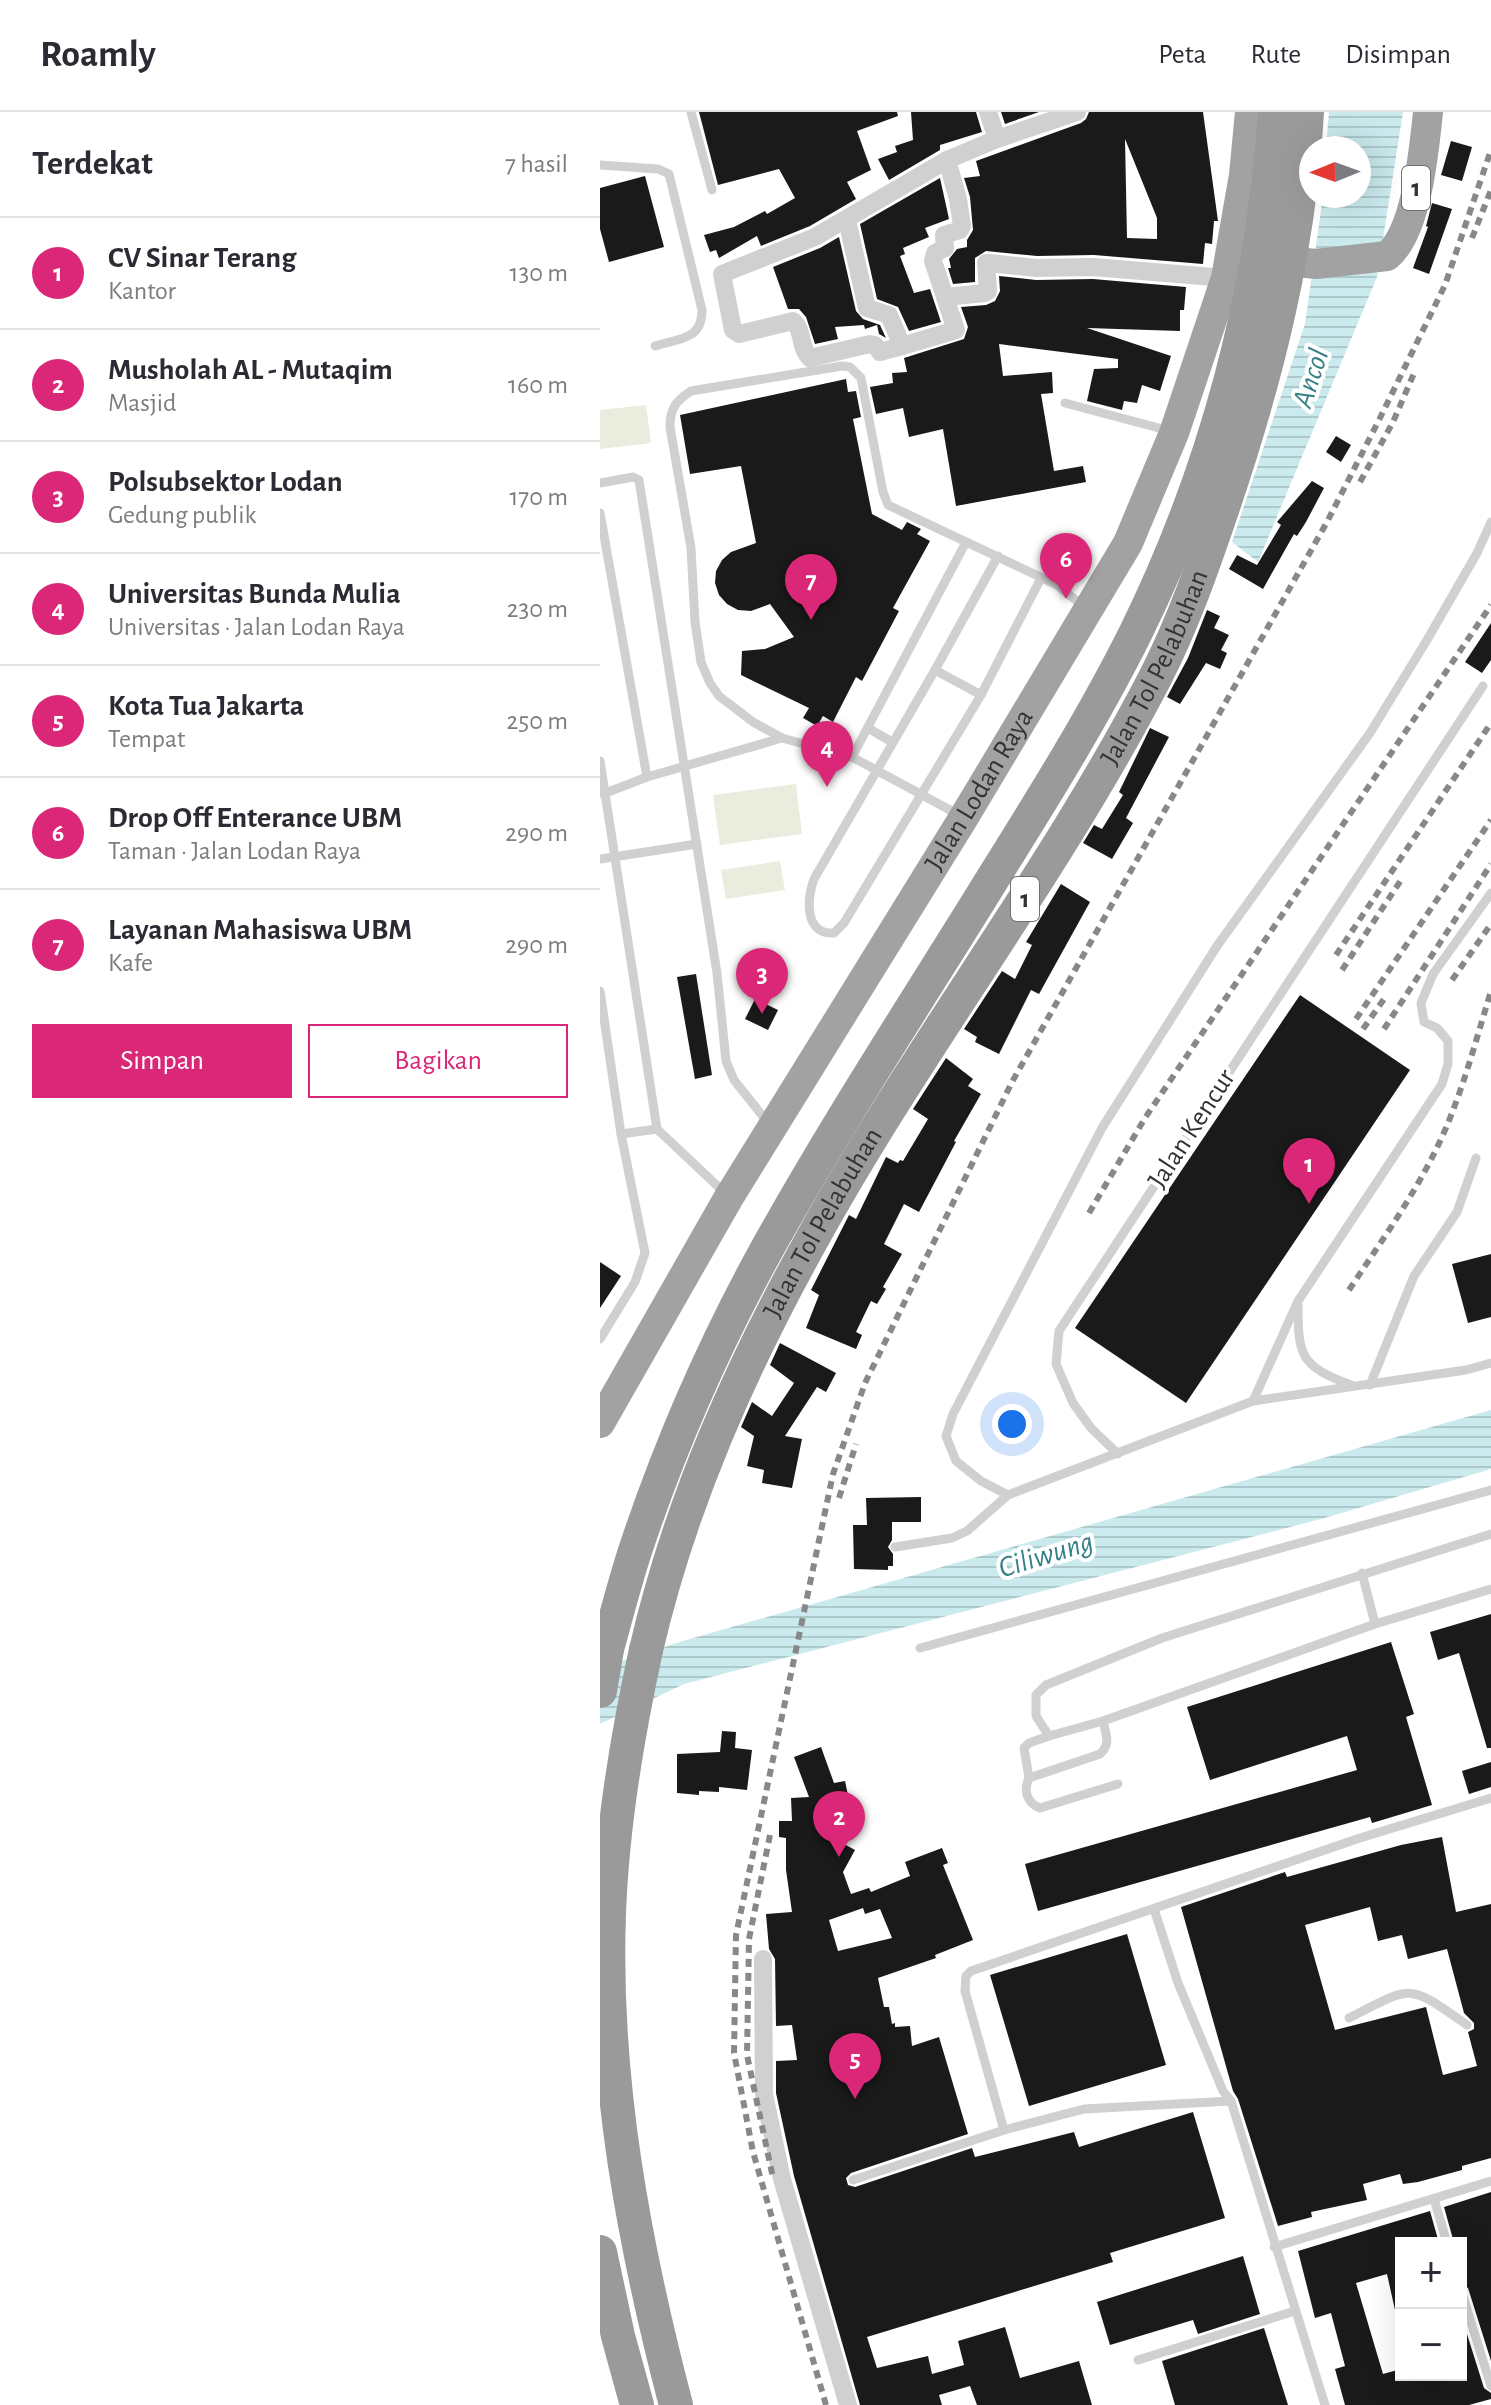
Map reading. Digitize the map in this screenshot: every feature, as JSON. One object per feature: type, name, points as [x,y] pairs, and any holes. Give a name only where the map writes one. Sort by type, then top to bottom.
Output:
[{"type":"highway","name":"Jalan Lodan Raya","points":[[600,1423],[771,1127],[964,817],[1128,543],[1174,433],[1235,264],[1250,112]]},
{"type":"highway","name":"Jalan Tol Pelabuhan","points":[[600,1691],[607,1649],[637,1545],[671,1454],[733,1316],[811,1171],[1079,739],[1135,633],[1174,546],[1208,457],[1228,393],[1260,250],[1275,112]]},
{"type":"highway","name":"Jalan Tol Pelabuhan","points":[[676,2405],[628,2195],[614,2070],[609,1973],[615,1825],[636,1693],[658,1598],[676,1538],[719,1426],[746,1364],[816,1231],[1055,854],[1144,698],[1178,627],[1206,561],[1244,447],[1279,313],[1292,241],[1307,112]]},
{"type":"highway","name":"1","points":[[1235,264],[1316,264],[1387,256],[1402,240],[1409,223],[1428,112]]},
{"type":"highway","points":[[600,2252],[637,2405]]},
{"type":"street","points":[[988,112],[997,139]]},
{"type":"street","points":[[947,160],[962,226],[960,230],[944,235],[945,248],[933,257],[956,330],[880,352],[870,344],[810,358],[805,353],[798,325],[793,321],[739,334],[733,330],[723,273],[815,237],[947,160],[1077,112]]},
{"type":"street","points":[[847,220],[867,308],[889,315],[902,346]]},
{"type":"street","points":[[945,297],[988,291],[986,263],[1036,268],[1235,264]]},
{"type":"street","points":[[763,1959],[764,2094],[782,2179],[848,2405]]},
{"type":"lane","points":[[691,112],[712,190]]},
{"type":"lane","points":[[600,165],[658,169],[669,174],[702,310],[702,324],[696,333],[655,346]]},
{"type":"lane","points":[[964,817],[852,757],[782,738],[753,722],[719,696],[701,662],[695,622],[691,548],[670,412],[678,399],[691,391],[850,367],[861,378],[888,505],[1057,585],[1089,611]]},
{"type":"lane","points":[[1065,403],[1174,433]]},
{"type":"lane","points":[[600,483],[633,477],[639,480],[717,973],[726,1061],[734,1080],[771,1127]]},
{"type":"lane","points":[[600,513],[647,777]]},
{"type":"lane","points":[[1008,1495],[981,1481],[956,1461],[946,1436],[953,1414],[1102,1128],[1217,946],[1370,733],[1434,628],[1491,522]]},
{"type":"lane","points":[[852,757],[966,542]]},
{"type":"lane","points":[[998,556],[810,890],[811,920],[815,928],[822,932],[829,934],[840,929],[981,695],[1041,578]]},
{"type":"lane","points":[[935,670],[981,695]]},
{"type":"lane","name":"Jalan Kencur","points":[[1118,1454],[1091,1428],[1073,1403],[1056,1364],[1059,1331],[1483,686]]},
{"type":"lane","points":[[868,728],[892,742]]},
{"type":"lane","points":[[602,794],[647,777],[782,738]]},
{"type":"lane","points":[[600,761],[602,794],[617,858],[657,1129],[729,1197]]},
{"type":"lane","points":[[600,859],[697,844]]},
{"type":"lane","points":[[1253,1401],[1298,1301],[1442,1084],[1448,1064],[1448,1041],[1437,1028],[1424,1022],[1421,1003],[1433,974],[1491,893]]},
{"type":"lane","points":[[600,991],[621,1134],[645,1253],[635,1282],[600,1339]]},
{"type":"lane","points":[[621,1134],[657,1129]]},
{"type":"lane","points":[[1370,1385],[1414,1276],[1457,1212],[1476,1158]]},
{"type":"lane","points":[[1298,1301],[1298,1341],[1304,1357],[1324,1375],[1354,1387]]},
{"type":"lane","points":[[895,1547],[952,1538],[967,1531],[1008,1495],[1253,1401],[1466,1370],[1491,1363]]},
{"type":"lane","points":[[920,1648],[1491,1490]]},
{"type":"lane","points":[[1049,1736],[1036,1716],[1035,1705],[1036,1695],[1046,1685],[1162,1638],[1491,1534]]},
{"type":"lane","points":[[1362,1573],[1375,1624]]},
{"type":"lane","points":[[1118,1784],[1040,1808],[1027,1797],[1029,1778],[1024,1748],[1029,1743],[1103,1721],[1375,1624],[1491,1589]]},
{"type":"lane","points":[[1029,1778],[1100,1754],[1108,1741],[1103,1721]]},
{"type":"lane","points":[[1004,2130],[965,1991],[966,1976],[971,1971],[1360,1838],[1491,1798]]},
{"type":"lane","points":[[1154,1909],[1178,1983],[1223,2091],[1231,2101],[1325,2405]]},
{"type":"lane","points":[[1349,2018],[1393,1996],[1411,1992],[1423,1994],[1467,2025]]},
{"type":"lane","points":[[853,2180],[1004,2130],[1084,2109],[1231,2101]]},
{"type":"lane","points":[[1274,2247],[1491,2181]]},
{"type":"lane","points":[[1434,2199],[1445,2237]]},
{"type":"lane","points":[[1467,2309],[1491,2386]]},
{"type":"lane","points":[[1138,2360],[1295,2311]]},
{"type":"shaded area","points":[[646,405],[651,443],[600,449],[600,410]]},
{"type":"shaded area","points":[[796,784],[802,834],[720,845],[713,795]]},
{"type":"shaded area","points":[[780,861],[785,890],[726,899],[721,870]]},
{"type":"water","name":"Ancol","points":[[1329,112],[1403,112],[1377,277],[1258,562],[1232,542],[1305,324],[1321,208],[1371,208],[1371,136],[1327,136]]},
{"type":"water","name":"Ciliwung","points":[[1491,1410],[1491,1469],[1321,1519],[684,1684],[600,1724],[600,1668],[683,1641]]},
{"type":"building","points":[[699,112],[897,112],[898,116],[857,131],[871,170],[847,182],[856,199],[810,226],[761,246],[757,236],[719,258],[716,250],[710,252],[704,235],[734,227],[765,211],[767,214],[795,198],[779,169],[718,185]]},
{"type":"building","points":[[911,112],[976,112],[982,132],[940,145],[940,150],[889,180],[878,159],[897,152],[895,146],[913,140]]},
{"type":"building","points":[[1001,112],[1039,112],[1005,124]]},
{"type":"building","points":[[1089,112],[1203,112],[1218,221],[1214,221],[1212,244],[1205,243],[1203,264],[1094,255],[1037,256],[986,251],[975,258],[975,282],[953,284],[948,268],[951,268],[949,259],[957,249],[967,247],[973,230],[970,197],[964,178],[980,176],[976,161],[1086,119]],"holes":[[[1125,139],[1157,218],[1157,239],[1127,238]]]},
{"type":"building","points":[[1451,141],[1472,147],[1462,181],[1441,175]]},
{"type":"building","points":[[645,176],[664,247],[609,262],[600,229],[600,188]]},
{"type":"building","points":[[940,178],[949,219],[925,228],[929,237],[903,248],[905,254],[900,256],[914,293],[930,289],[941,322],[909,331],[898,307],[877,299],[860,224]]},
{"type":"building","points":[[1432,203],[1452,209],[1429,274],[1413,268],[1428,227]]},
{"type":"building","points":[[839,237],[856,311],[863,319],[880,325],[886,338],[879,334],[877,325],[865,329],[864,325],[835,327],[838,339],[815,344],[806,317],[799,309],[788,309],[773,267]]},
{"type":"building","points":[[999,276],[1036,280],[1093,279],[1186,287],[1184,310],[1180,310],[1180,331],[1087,328],[1171,356],[1160,391],[1142,385],[1137,403],[1124,401],[1122,410],[1087,401],[1094,369],[1118,368],[1118,359],[999,344],[1003,376],[1052,372],[1053,393],[1041,394],[1054,471],[1083,466],[1086,482],[956,506],[943,429],[909,437],[903,408],[876,414],[870,387],[893,383],[892,373],[907,372],[904,358],[964,339],[968,327],[961,307],[995,301],[1000,291]]},
{"type":"building","points":[[846,379],[848,392],[856,391],[861,417],[853,419],[872,514],[902,530],[907,522],[921,529],[917,534],[930,541],[893,608],[899,611],[862,681],[856,677],[833,722],[823,716],[817,726],[803,718],[809,708],[741,675],[742,651],[765,649],[794,637],[770,604],[751,611],[738,610],[719,595],[715,583],[716,571],[722,560],[731,552],[756,543],[741,466],[690,474],[680,415]]},
{"type":"building","points":[[1336,436],[1351,445],[1341,462],[1326,452]]},
{"type":"building","points":[[1312,481],[1324,488],[1263,589],[1229,569],[1237,555],[1257,565],[1281,525],[1277,522]]},
{"type":"building","points":[[1207,610],[1220,616],[1214,628],[1229,635],[1221,650],[1227,653],[1220,669],[1206,663],[1180,704],[1167,697],[1188,658]]},
{"type":"building","points":[[1491,623],[1491,660],[1482,673],[1465,662]]},
{"type":"building","points":[[1150,728],[1169,737],[1126,818],[1133,823],[1112,859],[1083,843],[1094,825],[1102,829],[1123,795],[1119,792]]},
{"type":"building","points":[[1061,884],[1090,902],[1039,994],[1031,990],[999,1054],[975,1042],[977,1037],[964,1029],[1002,971],[1015,979],[1032,945],[1026,942]]},
{"type":"building","points":[[696,974],[712,1075],[695,1079],[677,977]]},
{"type":"building","points":[[1300,995],[1410,1070],[1186,1403],[1075,1328]]},
{"type":"building","points":[[755,999],[778,1010],[768,1030],[745,1019]]},
{"type":"building","points":[[946,1058],[973,1079],[968,1086],[981,1094],[919,1212],[904,1204],[884,1244],[902,1254],[877,1304],[871,1301],[856,1332],[862,1335],[856,1349],[806,1328],[819,1295],[811,1290],[849,1215],[856,1219],[886,1157],[898,1163],[903,1161],[928,1119],[913,1109]]},
{"type":"building","points":[[1491,1254],[1491,1317],[1468,1323],[1452,1264]]},
{"type":"building","points":[[600,1262],[621,1276],[600,1308]]},
{"type":"building","points":[[780,1343],[836,1373],[826,1392],[817,1387],[785,1436],[802,1439],[792,1488],[762,1483],[764,1470],[747,1466],[754,1436],[741,1427],[752,1402],[772,1416],[794,1383],[770,1365]]},
{"type":"building","points":[[921,1497],[921,1522],[892,1522],[892,1540],[888,1547],[893,1554],[893,1566],[888,1566],[888,1570],[854,1569],[853,1525],[867,1525],[866,1498]]},
{"type":"building","points":[[1491,1614],[1491,1748],[1487,1748],[1459,1653],[1438,1660],[1430,1632]]},
{"type":"building","points":[[1391,1642],[1414,1714],[1406,1717],[1432,1805],[1372,1823],[1370,1817],[1038,1911],[1025,1864],[1357,1770],[1347,1736],[1210,1780],[1187,1707]]},
{"type":"building","points":[[722,1731],[736,1732],[735,1748],[752,1750],[747,1790],[719,1787],[719,1792],[699,1791],[699,1795],[677,1793],[677,1754],[720,1752]]},
{"type":"building","points":[[821,1747],[834,1783],[845,1781],[850,1805],[830,1809],[833,1838],[855,1850],[843,1872],[851,1894],[869,1888],[871,1892],[910,1876],[905,1862],[942,1848],[948,1863],[943,1865],[973,1940],[935,1955],[936,1958],[878,1978],[884,2007],[889,2007],[892,2024],[895,2023],[895,2027],[910,2026],[912,2046],[939,2037],[968,2134],[851,2173],[846,2178],[848,2185],[855,2187],[972,2148],[975,2157],[1074,2132],[1079,2147],[1193,2112],[1225,2218],[1110,2253],[1113,2262],[867,2337],[877,2368],[928,2356],[932,2374],[964,2365],[958,2341],[1005,2327],[1020,2378],[1079,2361],[1092,2405],[977,2405],[970,2386],[939,2395],[942,2405],[860,2405],[794,2176],[776,2093],[776,2061],[797,2060],[792,2025],[776,2026],[775,1959],[769,1949],[766,1914],[792,1912],[786,1870],[786,1838],[779,1837],[779,1821],[792,1821],[791,1798],[809,1797],[794,1757]],"holes":[[[863,1908],[865,1914],[880,1909],[892,1938],[838,1951],[829,1920]]]},
{"type":"building","points":[[1491,1762],[1491,1787],[1469,1794],[1462,1771]]},
{"type":"building","points":[[1442,1837],[1456,1912],[1491,1904],[1491,2158],[1418,2182],[1403,2184],[1400,2174],[1363,2184],[1367,2200],[1311,2212],[1312,2217],[1278,2226],[1233,2091],[1181,1907],[1285,1872],[1287,1877],[1401,1845]],"holes":[[[1370,1907],[1378,1941],[1402,1935],[1408,1959],[1447,1949],[1464,2013],[1474,2023],[1474,2029],[1468,2032],[1477,2066],[1443,2075],[1426,2007],[1335,2030],[1305,1925]]]},
{"type":"building","points":[[1127,1934],[1166,2065],[1029,2106],[990,1975]]},
{"type":"building","points":[[1491,2192],[1491,2361],[1467,2287],[1467,2237],[1452,2237],[1444,2207]]},
{"type":"building","points":[[1430,2211],[1437,2237],[1395,2237],[1395,2310],[1387,2274],[1356,2283],[1383,2374],[1395,2371],[1395,2381],[1467,2381],[1467,2334],[1484,2388],[1491,2393],[1491,2399],[1469,2405],[1345,2405],[1335,2369],[1345,2366],[1331,2313],[1315,2318],[1298,2251]]},
{"type":"building","points":[[1243,2256],[1260,2314],[1198,2334],[1193,2320],[1110,2345],[1097,2302]]},
{"type":"building","points":[[1264,2328],[1288,2405],[1175,2405],[1162,2361]]},
{"type":"railway","points":[[826,2405],[753,2152],[734,2053],[736,1935],[833,1474],[865,1383],[1012,1082],[1327,522],[1380,418],[1445,285],[1491,150]]},
{"type":"railway","points":[[1472,238],[1491,190]]},
{"type":"railway","points":[[1360,482],[1393,422],[1415,371]]},
{"type":"railway","points":[[1089,1213],[1145,1118],[1491,605]]},
{"type":"railway","points":[[1336,955],[1491,723]]},
{"type":"railway","points":[[1356,1019],[1491,820]]},
{"type":"railway","points":[[1384,1029],[1491,864]]},
{"type":"railway","points":[[1342,970],[1401,880]]},
{"type":"railway","points":[[1452,980],[1491,924]]},
{"type":"railway","points":[[1349,1290],[1410,1196],[1442,1137],[1463,1083],[1491,991]]},
{"type":"railway","points":[[1363,1029],[1384,999]]},
{"type":"railway","points":[[839,1498],[856,1444]]},
{"type":"railway","points":[[770,1835],[749,1939],[747,2055],[773,2178]]},
{"type":"place","name":"Drop Off Enterance UBM","points":[[1066,599]]},
{"type":"place","name":"Layanan Mahasiswa UBM","points":[[811,620]]},
{"type":"place","name":"Universitas Bunda Mulia","points":[[827,787]]},
{"type":"place","name":"Polsubsektor Lodan","points":[[762,1014]]},
{"type":"place","name":"CV Sinar Terang","points":[[1309,1204]]},
{"type":"place","name":"Musholah AL - Mutaqim","points":[[839,1857]]},
{"type":"place","name":"Kota Tua Jakarta","points":[[855,2099]]}]
